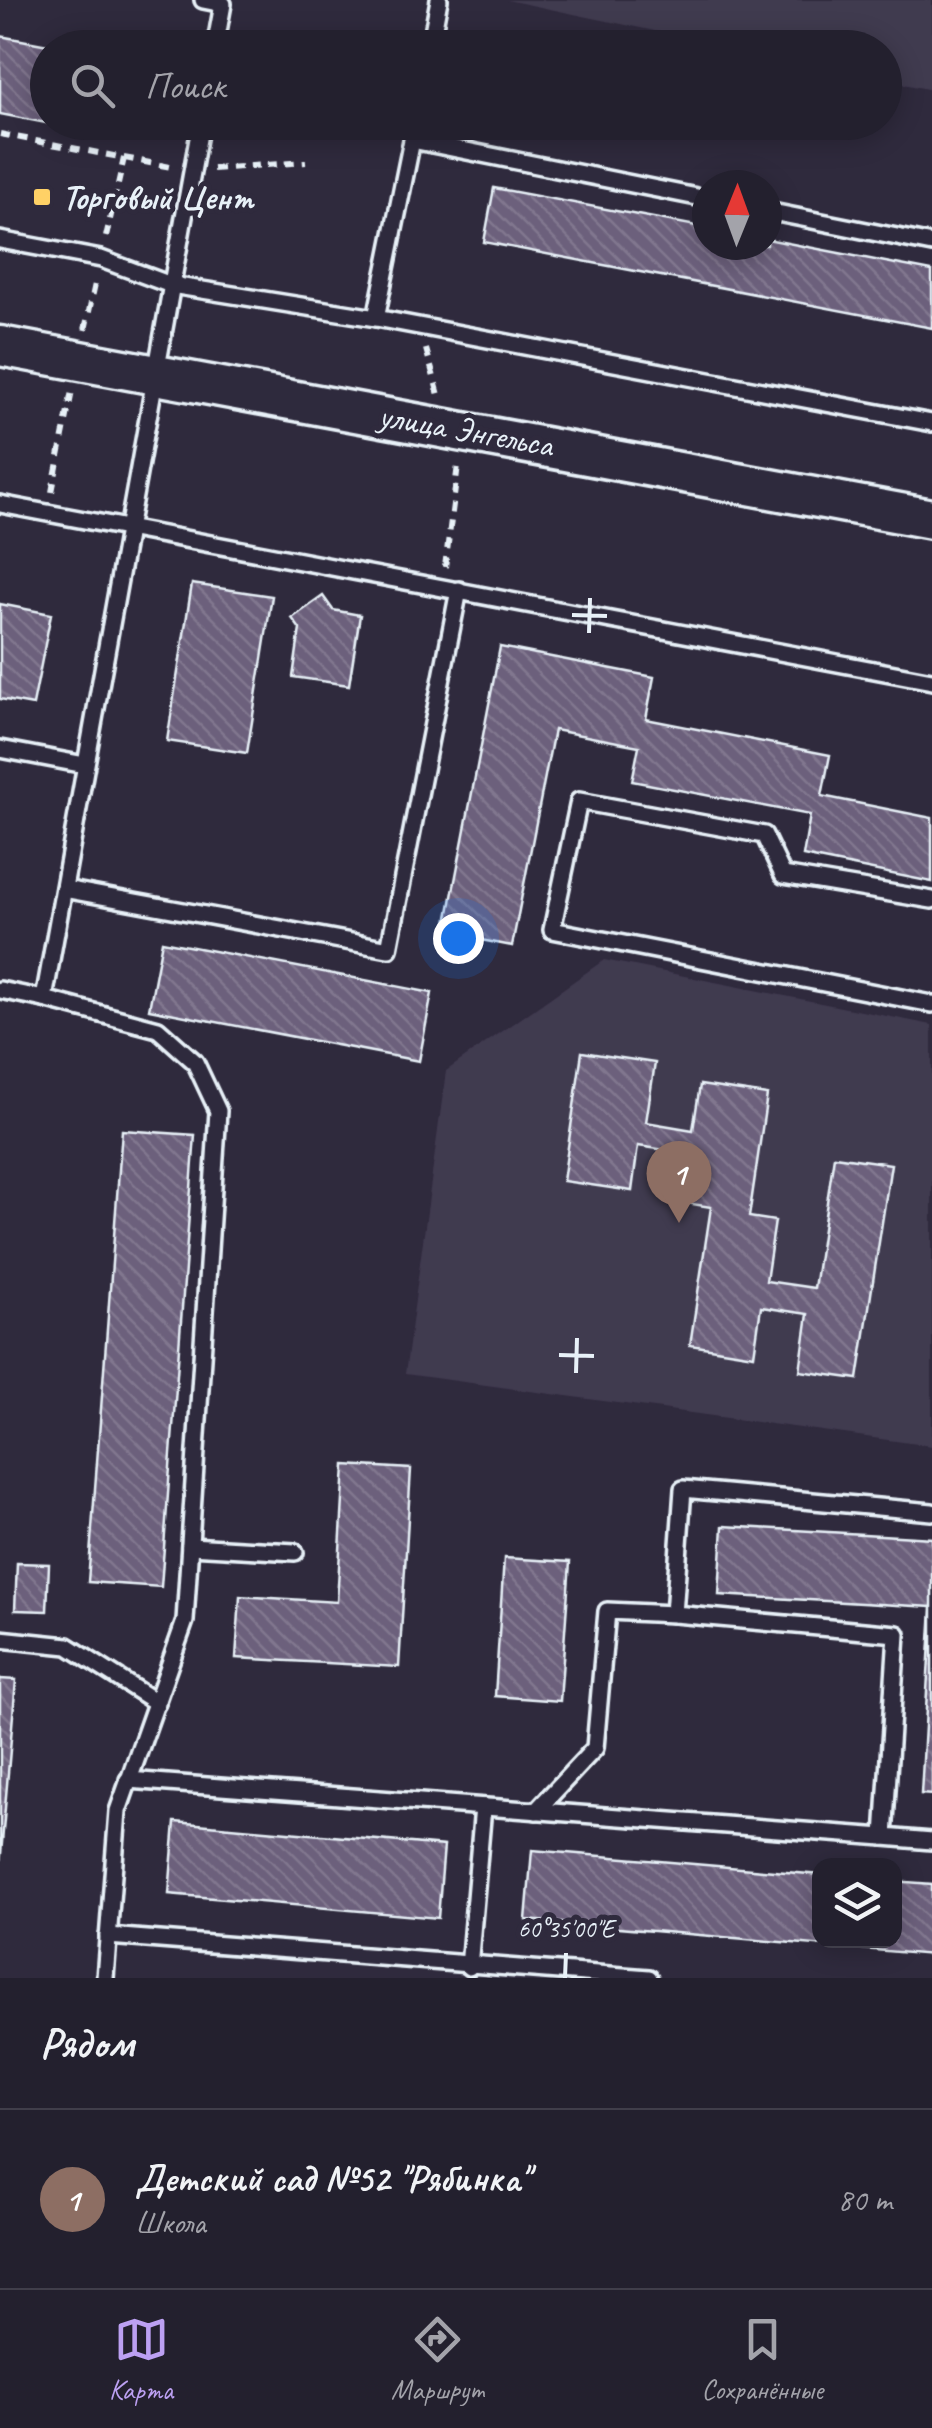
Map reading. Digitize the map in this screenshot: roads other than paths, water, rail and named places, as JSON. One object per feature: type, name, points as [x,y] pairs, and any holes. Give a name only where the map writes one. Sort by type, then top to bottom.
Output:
[{"type":"street","name":"улица Энгельса","points":[[0,346],[932,519]]},
{"type":"lane","points":[[203,0],[223,2],[218,30]]},
{"type":"lane","points":[[433,30],[439,0]]},
{"type":"lane","points":[[44,999],[198,140]]},
{"type":"lane","points":[[376,318],[412,140],[692,196]]},
{"type":"lane","points":[[782,214],[932,244]]},
{"type":"lane","points":[[0,240],[101,259],[171,286],[376,318],[932,422]]},
{"type":"lane","points":[[0,504],[128,524],[932,681]]},
{"type":"lane","points":[[64,889],[388,949],[459,590]]},
{"type":"lane","points":[[0,749],[85,766]]},
{"type":"lane","points":[[932,900],[782,875],[764,835],[579,801],[552,930],[932,1004]]},
{"type":"lane","points":[[0,990],[158,1029],[196,1062],[218,1111],[185,1622],[118,1811],[105,1978]]},
{"type":"lane","points":[[674,1614],[683,1490],[932,1512]]},
{"type":"lane","points":[[190,1546],[294,1552]]},
{"type":"lane","points":[[536,1811],[595,1748],[607,1611],[674,1614],[897,1634],[884,1837]]},
{"type":"lane","points":[[0,1639],[68,1646],[156,1703]]},
{"type":"lane","points":[[128,1780],[932,1841]]},
{"type":"lane","points":[[469,1967],[483,1807]]},
{"type":"lane","points":[[108,1936],[649,1978]]},
{"type":"place","name":"Торговый Цент","points":[[42,197]]},
{"type":"place","name":"Детский сад №52 \"Рябинка\"","points":[[679,1223]]}]
